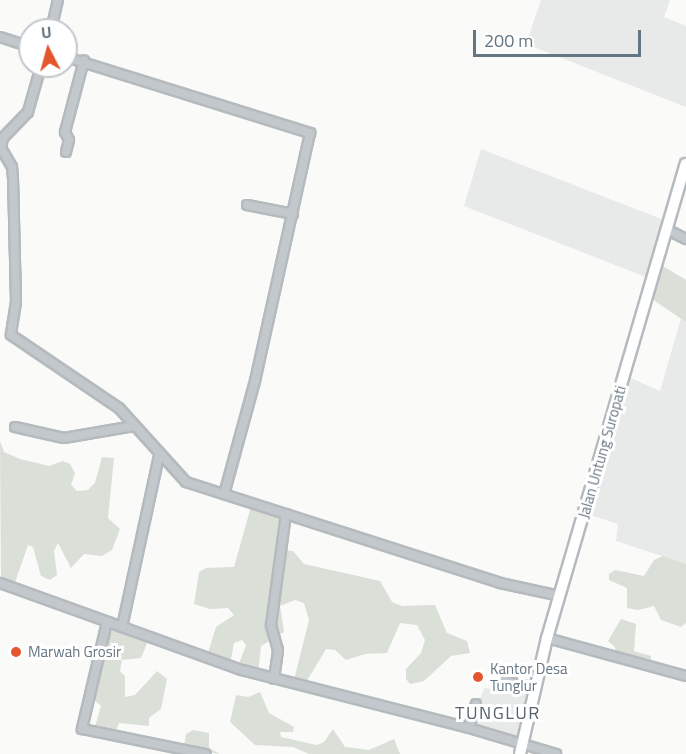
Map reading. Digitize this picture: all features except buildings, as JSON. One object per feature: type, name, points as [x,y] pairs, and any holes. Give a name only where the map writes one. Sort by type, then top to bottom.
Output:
[{"type":"main road","name":"Jalan Untung Suropati","points":[[520,754],[547,638],[686,164]]},
{"type":"street","points":[[54,18],[58,0]]},
{"type":"street","points":[[0,37],[18,43]]},
{"type":"street","points":[[78,59],[309,133],[293,214],[224,494]]},
{"type":"street","points":[[66,152],[69,140],[65,132],[84,60]]},
{"type":"street","points":[[38,78],[28,112],[3,138],[1,148],[12,167],[13,178],[16,302],[9,332],[97,390],[186,482],[500,583],[560,597]]},
{"type":"street","points":[[247,205],[293,214]]},
{"type":"street","points":[[666,229],[686,238]]},
{"type":"street","points":[[15,427],[64,438],[134,426]]},
{"type":"street","points":[[122,627],[159,456]]},
{"type":"street","points":[[274,680],[278,650],[271,625],[286,514]]},
{"type":"street","points":[[0,583],[274,680],[469,728],[556,754]]},
{"type":"street","points":[[107,621],[82,729],[205,754]]},
{"type":"street","points":[[547,638],[686,676]]},
{"type":"street","points":[[500,680],[534,688]]},
{"type":"street","points":[[469,728],[476,704]]},
{"type":"shaded area","points":[[541,0],[670,0],[664,17],[686,26],[686,107],[526,44]]},
{"type":"shaded area","points":[[481,149],[664,220],[666,229],[651,279],[464,206]]},
{"type":"shaded area","points":[[656,262],[686,280],[686,322],[646,295]]},
{"type":"shaded area","points":[[681,318],[686,322],[686,564],[616,541],[618,524],[584,513],[624,375],[660,391]]},
{"type":"shaded area","points":[[0,441],[4,452],[20,459],[49,466],[63,461],[70,464],[75,473],[71,485],[77,491],[88,490],[95,483],[102,457],[114,458],[108,518],[120,529],[112,550],[102,556],[84,554],[71,568],[58,543],[54,551],[57,575],[50,580],[41,576],[33,547],[28,545],[13,588],[1,584]]},
{"type":"shaded area","points":[[252,503],[286,514],[283,550],[293,551],[304,564],[380,581],[392,602],[402,606],[435,605],[447,633],[467,641],[470,653],[451,656],[424,681],[410,684],[406,679],[406,669],[421,653],[425,640],[417,625],[400,623],[387,653],[365,654],[346,660],[335,650],[326,649],[305,684],[293,684],[309,620],[304,603],[295,600],[280,606],[284,632],[261,646],[258,675],[242,670],[239,664],[246,645],[242,640],[234,643],[230,665],[207,656],[216,627],[234,615],[228,608],[210,609],[194,604],[199,572],[206,568],[234,567]]},
{"type":"shaded area","points":[[663,556],[686,564],[686,623],[681,627],[661,620],[654,606],[638,610],[627,608],[627,588],[609,580],[609,574],[615,570],[644,576],[654,560]]},
{"type":"shaded area","points":[[621,619],[636,624],[634,651],[651,656],[651,665],[615,659],[615,647],[608,641]]},
{"type":"shaded area","points":[[107,622],[150,636],[141,658],[122,660],[120,671],[125,676],[125,697],[135,695],[157,671],[167,679],[161,709],[149,718],[149,726],[119,723],[114,736],[98,733],[95,727],[101,706],[88,695]]},
{"type":"shaded area","points":[[484,688],[532,694],[522,742],[471,725]]},
{"type":"shaded area","points":[[260,692],[269,713],[294,727],[293,732],[280,732],[281,737],[317,745],[324,742],[333,729],[345,747],[369,750],[394,739],[400,754],[309,754],[293,747],[255,745],[230,722],[236,695],[248,697]]},
{"type":"shaded area","points":[[193,730],[209,733],[209,748],[220,754],[184,748],[186,734]]},
{"type":"place","name":"Marwah Grosir","points":[[16,652]]},
{"type":"place","name":"Kantor Desa Tunglur","points":[[478,677]]},
{"type":"district","name":"TUNGLUR","points":[[498,713]]}]
